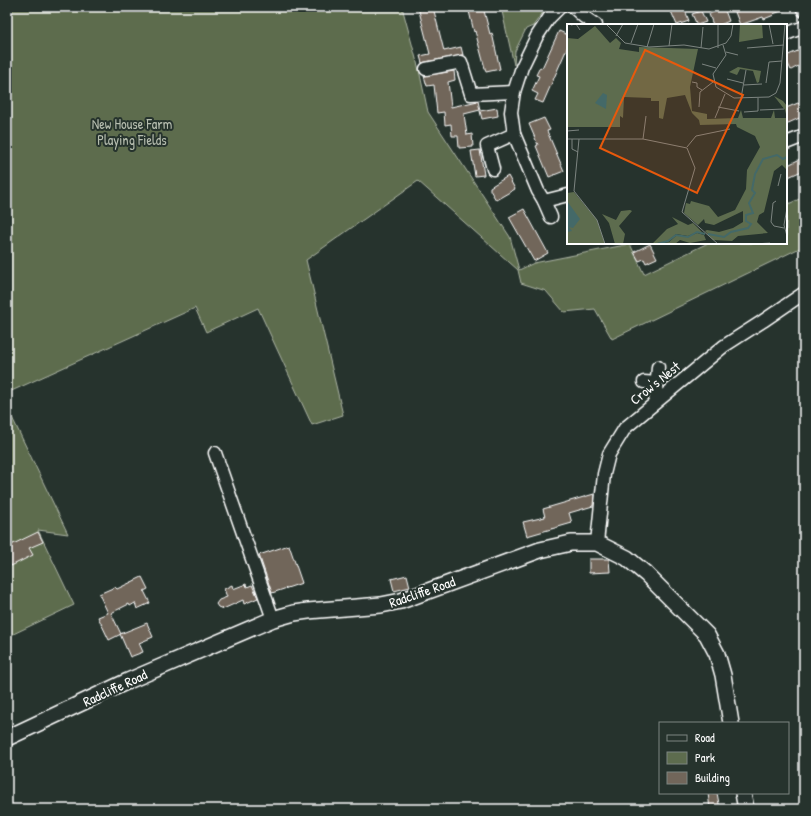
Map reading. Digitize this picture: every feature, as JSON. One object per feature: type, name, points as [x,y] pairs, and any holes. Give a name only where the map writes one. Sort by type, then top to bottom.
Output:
[{"type":"main road","name":"Radcliffe Road","points":[[7,738],[128,681],[273,619],[308,611],[381,605],[401,601],[540,550],[571,543],[597,543],[627,558],[646,574],[707,635],[717,654],[724,676],[731,722]]},
{"type":"main road","points":[[743,794],[746,809]]},
{"type":"street","points":[[551,217],[538,191],[514,134],[511,112],[514,92],[522,67],[537,36],[549,18],[560,7]]},
{"type":"street","points":[[573,7],[594,24]]},
{"type":"street","points":[[802,7],[804,11]]},
{"type":"street","points":[[787,34],[804,27]]},
{"type":"street","points":[[426,69],[461,62],[472,94],[514,92]]},
{"type":"street","points":[[492,170],[488,146],[514,134]]},
{"type":"street","points":[[787,143],[804,136]]},
{"type":"street","points":[[544,201],[567,195]]},
{"type":"street","name":"Crow's Nest","points":[[597,543],[604,474],[609,454],[625,428],[724,346],[804,293]]},
{"type":"street","points":[[655,403],[658,367]]},
{"type":"street","points":[[644,382],[656,383]]},
{"type":"street","points":[[215,453],[273,619]]},
{"type":"green space","name":"New House Farm Playing Fields","points":[[7,7],[402,7],[419,70],[428,112],[510,237],[519,270],[534,263],[630,244],[644,274],[706,244],[787,244],[787,205],[804,197],[804,246],[612,339],[595,309],[564,312],[546,291],[521,283],[518,270],[418,181],[306,260],[343,415],[312,425],[258,308],[206,332],[195,308],[7,393]]},
{"type":"green space","points":[[501,7],[547,7],[533,26],[526,29],[515,51],[514,65]]},
{"type":"green space","points":[[7,407],[68,534],[38,530],[74,605],[7,637]]},
{"type":"building","points":[[418,7],[433,7],[444,51],[461,47],[463,55],[422,63],[420,56],[430,54]]},
{"type":"building","points":[[468,7],[483,7],[490,34],[492,33],[500,69],[486,72]]},
{"type":"building","points":[[675,7],[684,7],[689,21],[677,24],[670,9]]},
{"type":"building","points":[[749,7],[790,7],[764,19],[763,17],[743,24],[740,24],[735,12]]},
{"type":"building","points":[[724,8],[729,21],[722,24],[713,24],[709,14]]},
{"type":"building","points":[[701,11],[706,22],[697,24],[692,14]]},
{"type":"building","points":[[559,31],[567,35],[567,48],[543,103],[535,100],[538,94],[532,91],[539,76],[536,75],[540,67],[542,68]]},
{"type":"building","points":[[800,50],[804,63],[791,70],[787,62],[787,56]]},
{"type":"building","points":[[454,71],[455,80],[448,82],[451,107],[478,101],[480,110],[464,114],[467,135],[472,134],[473,147],[459,148],[458,136],[452,136],[451,124],[445,125],[444,112],[437,113],[434,85],[427,86],[424,76]]},
{"type":"building","points":[[804,101],[804,116],[787,124],[787,108],[798,103],[799,104]]},
{"type":"building","points":[[497,108],[498,116],[482,119],[480,111]]},
{"type":"building","points":[[544,118],[550,130],[547,131],[564,171],[549,177],[536,146],[538,145],[529,124]]},
{"type":"building","points":[[480,150],[484,175],[475,176],[471,151]]},
{"type":"building","points":[[804,157],[804,170],[787,178],[787,166]]},
{"type":"building","points":[[508,176],[515,189],[496,200],[490,190],[490,187]]},
{"type":"building","points":[[524,209],[548,253],[534,261],[509,217]]},
{"type":"building","points":[[650,244],[657,258],[646,263],[644,259],[639,261],[634,252]]},
{"type":"building","points":[[594,494],[593,506],[569,513],[572,523],[527,536],[523,522],[545,517],[543,509]]},
{"type":"building","points":[[38,532],[43,542],[29,548],[33,555],[11,566],[7,557],[7,547]]},
{"type":"building","points":[[289,545],[302,583],[272,593],[259,555]]},
{"type":"building","points":[[589,559],[609,559],[610,572],[589,573]]},
{"type":"building","points":[[407,575],[410,587],[394,591],[391,579]]},
{"type":"building","points":[[142,577],[148,589],[144,591],[150,603],[137,609],[135,603],[130,606],[129,604],[111,613],[121,634],[109,640],[98,617],[108,613],[99,594],[115,587],[117,589]]},
{"type":"building","points":[[246,584],[247,587],[252,585],[258,598],[244,604],[243,600],[223,609],[218,607],[216,604],[219,600],[227,597],[224,589],[232,585],[233,589]]},
{"type":"building","points":[[147,623],[153,637],[139,643],[143,652],[130,657],[120,634]]},
{"type":"building","points":[[708,794],[717,794],[720,809],[710,809]]}]
